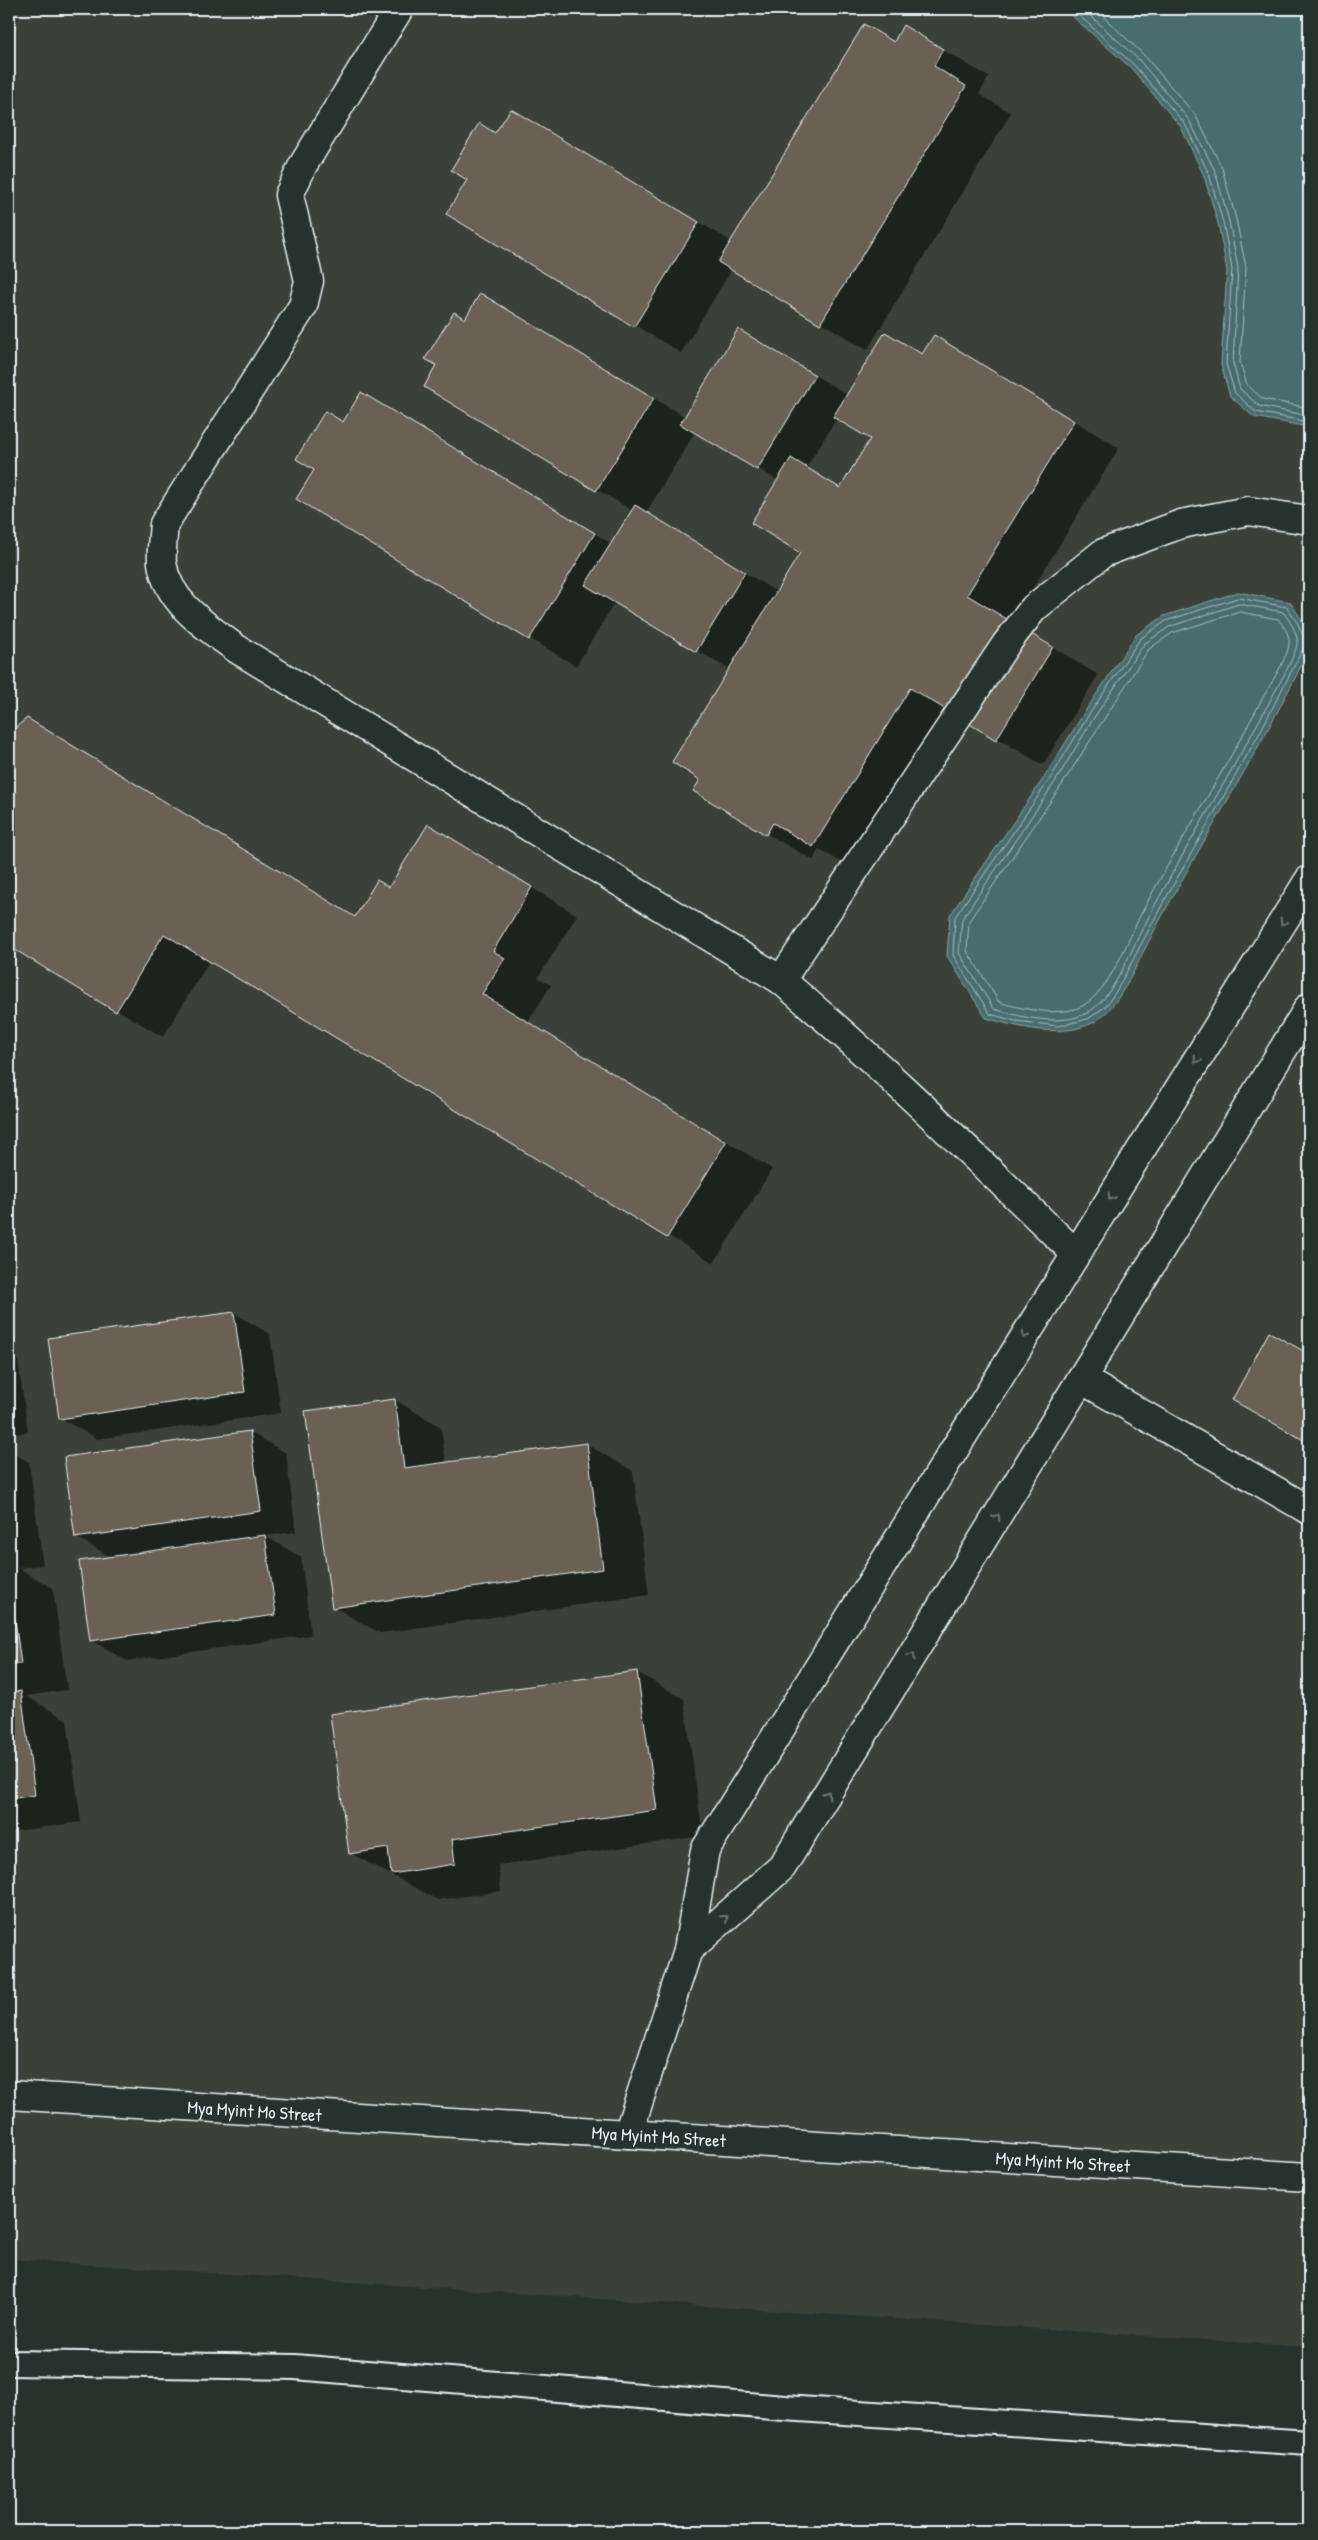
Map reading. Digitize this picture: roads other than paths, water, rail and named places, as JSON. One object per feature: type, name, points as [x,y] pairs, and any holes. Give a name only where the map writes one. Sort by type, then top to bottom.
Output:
[{"type":"street","points":[[399,9],[303,165],[290,195],[309,281],[303,306],[164,524],[162,563],[175,595],[205,626],[238,649],[781,980],[838,1028],[894,1080],[1076,1254]]},
{"type":"street","points":[[781,980],[1006,644],[1034,608],[1103,553],[1181,524],[1248,510],[1309,520]]},
{"type":"street","points":[[628,2134],[688,1950],[705,1850],[1309,880]]},
{"type":"street","points":[[688,1950],[782,1868],[1309,1008]]},
{"type":"street","points":[[1081,1379],[1309,1510]]},
{"type":"street","name":"Mya Myint Mo Street","points":[[9,2094],[1309,2177]]},
{"type":"lane","points":[[9,2363],[295,2367],[784,2408],[1309,2444]]},
{"type":"water","points":[[1064,9],[1309,9],[1309,427],[1254,417],[1230,396],[1221,365],[1227,270],[1218,223],[1204,176],[1181,127],[1131,68]]},
{"type":"water","points":[[1238,592],[1290,602],[1300,616],[1309,637],[1308,649],[1281,705],[1249,764],[1182,880],[1118,999],[1100,1018],[1090,1024],[1065,1030],[1038,1030],[986,1018],[947,956],[950,915],[1045,776],[1136,635],[1164,616]]}]
